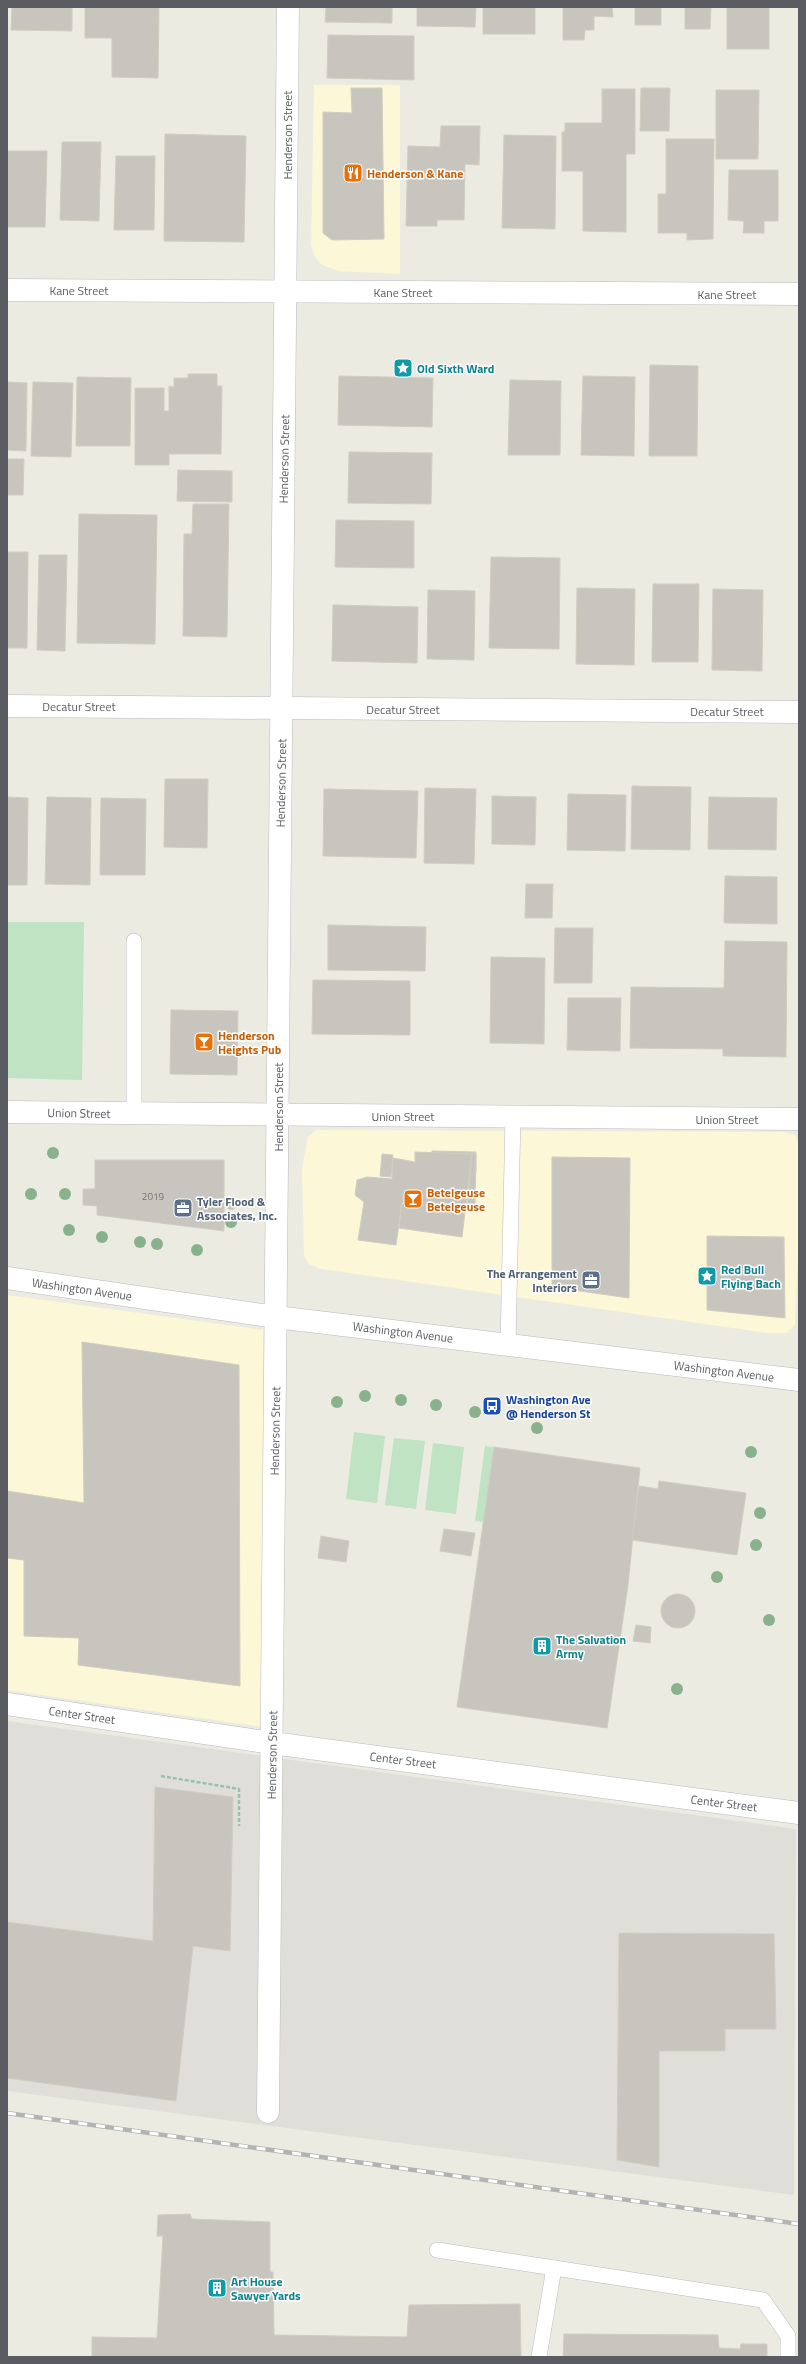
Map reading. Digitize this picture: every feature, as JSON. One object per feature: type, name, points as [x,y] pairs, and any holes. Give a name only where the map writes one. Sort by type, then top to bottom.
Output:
[{"type":"street","name":"Henderson Street","points":[[268,2112],[288,7]]},
{"type":"street","name":"Kane Street","points":[[7,290],[799,294]]},
{"type":"street","name":"Decatur Street","points":[[7,706],[799,712]]},
{"type":"street","name":"Union Street","points":[[7,1112],[799,1119]]},
{"type":"street","name":"Washington Avenue","points":[[7,1278],[276,1317],[799,1380]]},
{"type":"street","name":"Center Street","points":[[7,1704],[272,1743],[799,1813]]},
{"type":"lane","points":[[134,941],[134,1113]]},
{"type":"lane","points":[[508,1345],[513,1116]]},
{"type":"lane","points":[[437,2250],[764,2300],[788,2336],[788,2357]]},
{"type":"lane","points":[[539,2357],[554,2268]]},
{"type":"path","points":[[161,1776],[239,1789],[239,1829]]},
{"type":"shaded area","points":[[314,85],[400,85],[400,274],[339,271],[322,265],[315,257],[311,245]]},
{"type":"shaded area","points":[[316,1130],[783,1132],[795,1135],[799,1144],[799,1234],[795,1325],[787,1333],[768,1333],[321,1269],[309,1264],[304,1256],[302,1168],[308,1137]]},
{"type":"shaded area","points":[[7,1295],[263,1330],[263,1727],[7,1690]]},
{"type":"shaded area","points":[[7,1721],[796,1829],[794,2195],[7,2091]]},
{"type":"green space","points":[[7,922],[84,922],[82,1080],[7,1078]]},
{"type":"green space","points":[[354,1432],[385,1436],[377,1503],[346,1499]]},
{"type":"green space","points":[[394,1438],[425,1441],[416,1509],[385,1505]]},
{"type":"green space","points":[[433,1443],[464,1447],[456,1514],[425,1510]]},
{"type":"green space","points":[[485,1446],[494,1447],[483,1522],[475,1521]]},
{"type":"building","points":[[12,7],[72,7],[72,31],[11,30]]},
{"type":"building","points":[[85,7],[159,7],[158,78],[112,77],[112,38],[85,38]]},
{"type":"building","points":[[326,7],[392,7],[392,23],[325,22]]},
{"type":"building","points":[[417,7],[476,7],[475,27],[417,26]]},
{"type":"building","points":[[483,7],[535,7],[535,34],[483,34]]},
{"type":"building","points":[[563,7],[612,7],[613,17],[594,16],[594,30],[585,30],[584,40],[563,40]]},
{"type":"building","points":[[635,7],[661,7],[661,25],[635,25]]},
{"type":"building","points":[[685,7],[711,7],[710,29],[685,29]]},
{"type":"building","points":[[727,7],[769,7],[769,49],[727,49]]},
{"type":"building","points":[[328,35],[414,36],[414,80],[327,78]]},
{"type":"building","name":"Henderson & Kane","points":[[351,88],[382,88],[384,239],[332,240],[323,233],[323,112],[352,113]]},
{"type":"building","points":[[641,88],[670,88],[669,131],[640,131]]},
{"type":"building","points":[[602,89],[635,89],[635,154],[626,154],[626,232],[583,231],[583,171],[562,171],[562,132],[565,132],[565,123],[602,123]]},
{"type":"building","points":[[716,90],[759,90],[758,159],[716,159]]},
{"type":"building","points":[[441,126],[480,126],[479,165],[465,164],[464,220],[437,220],[437,226],[406,226],[408,146],[440,147]]},
{"type":"building","points":[[165,134],[246,136],[244,242],[164,241]]},
{"type":"building","points":[[504,135],[556,136],[555,229],[502,228]]},
{"type":"building","points":[[666,139],[714,139],[713,239],[687,240],[687,233],[658,233],[658,194],[666,194]]},
{"type":"building","points":[[62,142],[101,142],[99,221],[60,220]]},
{"type":"building","points":[[7,151],[47,151],[45,227],[7,227]]},
{"type":"building","points":[[116,156],[155,156],[154,230],[114,230]]},
{"type":"building","points":[[729,170],[778,170],[778,221],[764,221],[764,233],[743,233],[744,221],[728,220]]},
{"type":"building","points":[[650,365],[698,366],[697,456],[649,456]]},
{"type":"building","points":[[188,374],[217,374],[217,386],[222,386],[221,454],[169,454],[169,465],[135,465],[135,388],[164,388],[164,411],[169,411],[169,386],[174,387],[174,378],[188,378]]},
{"type":"building","points":[[339,376],[433,378],[432,427],[338,425]]},
{"type":"building","points":[[583,376],[635,377],[634,456],[581,455]]},
{"type":"building","points":[[77,377],[131,378],[130,446],[76,446]]},
{"type":"building","points":[[510,380],[561,381],[560,455],[508,455]]},
{"type":"building","points":[[7,382],[27,383],[26,451],[7,450]]},
{"type":"building","points":[[33,382],[73,383],[71,457],[31,456]]},
{"type":"building","points":[[349,452],[432,453],[431,504],[348,503]]},
{"type":"building","points":[[7,459],[24,459],[23,495],[7,495]]},
{"type":"building","points":[[178,470],[232,471],[232,502],[177,501]]},
{"type":"building","points":[[193,504],[229,504],[227,637],[183,636],[184,534],[192,534]]},
{"type":"building","points":[[79,514],[157,515],[155,644],[77,643]]},
{"type":"building","points":[[336,520],[414,521],[414,568],[335,567]]},
{"type":"building","points":[[7,552],[28,552],[27,648],[7,648]]},
{"type":"building","points":[[39,555],[67,555],[65,651],[37,650]]},
{"type":"building","points":[[491,557],[560,558],[559,649],[489,648]]},
{"type":"building","points":[[653,584],[699,584],[698,662],[652,662]]},
{"type":"building","points":[[577,588],[635,589],[634,665],[576,664]]},
{"type":"building","points":[[713,589],[763,590],[762,671],[712,670]]},
{"type":"building","points":[[428,590],[475,591],[474,660],[427,659]]},
{"type":"building","points":[[333,605],[418,607],[417,663],[332,661]]},
{"type":"building","points":[[165,779],[208,779],[207,848],[164,847]]},
{"type":"building","points":[[632,786],[691,787],[690,850],[631,849]]},
{"type":"building","points":[[425,788],[476,789],[474,864],[424,863]]},
{"type":"building","points":[[324,789],[418,791],[416,858],[323,856]]},
{"type":"building","points":[[568,794],[626,795],[625,851],[567,850]]},
{"type":"building","points":[[492,796],[536,797],[535,845],[492,844]]},
{"type":"building","points":[[7,797],[28,798],[27,885],[7,885]]},
{"type":"building","points":[[47,797],[91,798],[90,885],[45,884]]},
{"type":"building","points":[[709,797],[777,798],[776,850],[708,849]]},
{"type":"building","points":[[101,798],[146,799],[145,875],[100,875]]},
{"type":"building","points":[[725,876],[777,877],[777,924],[724,923]]},
{"type":"building","points":[[526,884],[553,884],[552,918],[525,918]]},
{"type":"building","points":[[328,925],[426,927],[425,971],[328,970]]},
{"type":"building","points":[[555,928],[593,928],[592,983],[554,983]]},
{"type":"building","points":[[725,941],[787,942],[786,1057],[723,1056],[723,1049],[630,1048],[631,987],[724,988]]},
{"type":"building","points":[[491,957],[545,958],[544,1044],[490,1043]]},
{"type":"building","points":[[313,980],[410,981],[410,1035],[312,1034]]},
{"type":"building","points":[[568,998],[621,998],[620,1051],[567,1050]]},
{"type":"building","name":"Henderson Heights Pub","points":[[171,1010],[238,1011],[237,1075],[170,1074]]},
{"type":"building","points":[[432,1151],[476,1152],[476,1172],[432,1167]]},
{"type":"building","name":"Betelgeuse Betelgeuse","points":[[415,1152],[472,1154],[465,1212],[402,1203],[396,1245],[358,1240],[364,1202],[355,1195],[357,1180],[367,1177],[392,1179],[393,1158],[415,1162]]},
{"type":"building","points":[[382,1154],[393,1155],[391,1177],[380,1176]]},
{"type":"building","points":[[472,1154],[476,1154],[475,1204],[467,1205]]},
{"type":"building","points":[[552,1157],[630,1158],[629,1298],[552,1287]]},
{"type":"building","points":[[95,1160],[224,1160],[224,1231],[97,1215],[97,1206],[83,1205],[83,1189],[95,1189]]},
{"type":"building","points":[[229,1199],[233,1199],[235,1200],[235,1208],[229,1209],[226,1206],[226,1202]]},
{"type":"building","points":[[402,1203],[465,1212],[462,1237],[399,1228]]},
{"type":"building","points":[[707,1236],[784,1237],[785,1318],[707,1310]]},
{"type":"building","points":[[82,1342],[239,1365],[240,1686],[78,1665],[79,1638],[24,1636],[24,1560],[7,1558],[7,1491],[84,1503]]},
{"type":"building","name":"The Salvation Army","points":[[494,1447],[640,1468],[628,1585],[607,1728],[457,1707]]},
{"type":"building","points":[[659,1481],[746,1493],[737,1555],[632,1540],[639,1486],[658,1489]]},
{"type":"building","points":[[444,1529],[475,1533],[471,1556],[440,1551]]},
{"type":"building","points":[[321,1536],[349,1541],[346,1562],[318,1558]]},
{"type":"building","points":[[675,1594],[681,1594],[685,1595],[692,1601],[695,1611],[694,1618],[688,1625],[681,1628],[675,1628],[671,1627],[664,1621],[661,1614],[661,1608],[662,1604],[668,1597]]},
{"type":"building","points":[[636,1625],[651,1627],[650,1643],[633,1641]]},
{"type":"building","points":[[155,1787],[233,1797],[230,1951],[193,1946],[176,2101],[7,2078],[7,1922],[153,1941]]},
{"type":"building","points":[[619,1933],[774,1934],[776,2029],[725,2029],[725,2051],[659,2051],[659,2167],[617,2160]]},
{"type":"building","name":"Art House Sawyer Yards","points":[[190,2214],[192,2219],[270,2222],[270,2272],[273,2272],[274,2335],[407,2337],[409,2305],[520,2304],[521,2357],[92,2357],[92,2337],[157,2338],[163,2236],[157,2236],[158,2215]]},
{"type":"building","points":[[564,2334],[718,2335],[719,2348],[740,2349],[741,2344],[767,2344],[767,2357],[563,2357]]},
{"type":"railway","points":[[7,2113],[799,2224]]},
{"type":"place","name":"Henderson & Kane","points":[[353,173]]},
{"type":"place","name":"Old Sixth Ward","points":[[403,368]]},
{"type":"place","name":"Henderson Heights Pub","points":[[204,1042]]},
{"type":"place","name":"Betelgeuse Betelgeuse","points":[[413,1199]]},
{"type":"place","name":"Tyler Flood & Associates, Inc.","points":[[183,1208]]},
{"type":"place","name":"Red Bull Flying Bach","points":[[707,1276]]},
{"type":"place","name":"The Arrangement Interiors","points":[[591,1280]]},
{"type":"place","name":"Washington Ave @ Henderson St","points":[[492,1406]]},
{"type":"place","name":"The Salvation Army","points":[[542,1646]]},
{"type":"place","name":"Art House Sawyer Yards","points":[[217,2288]]}]
